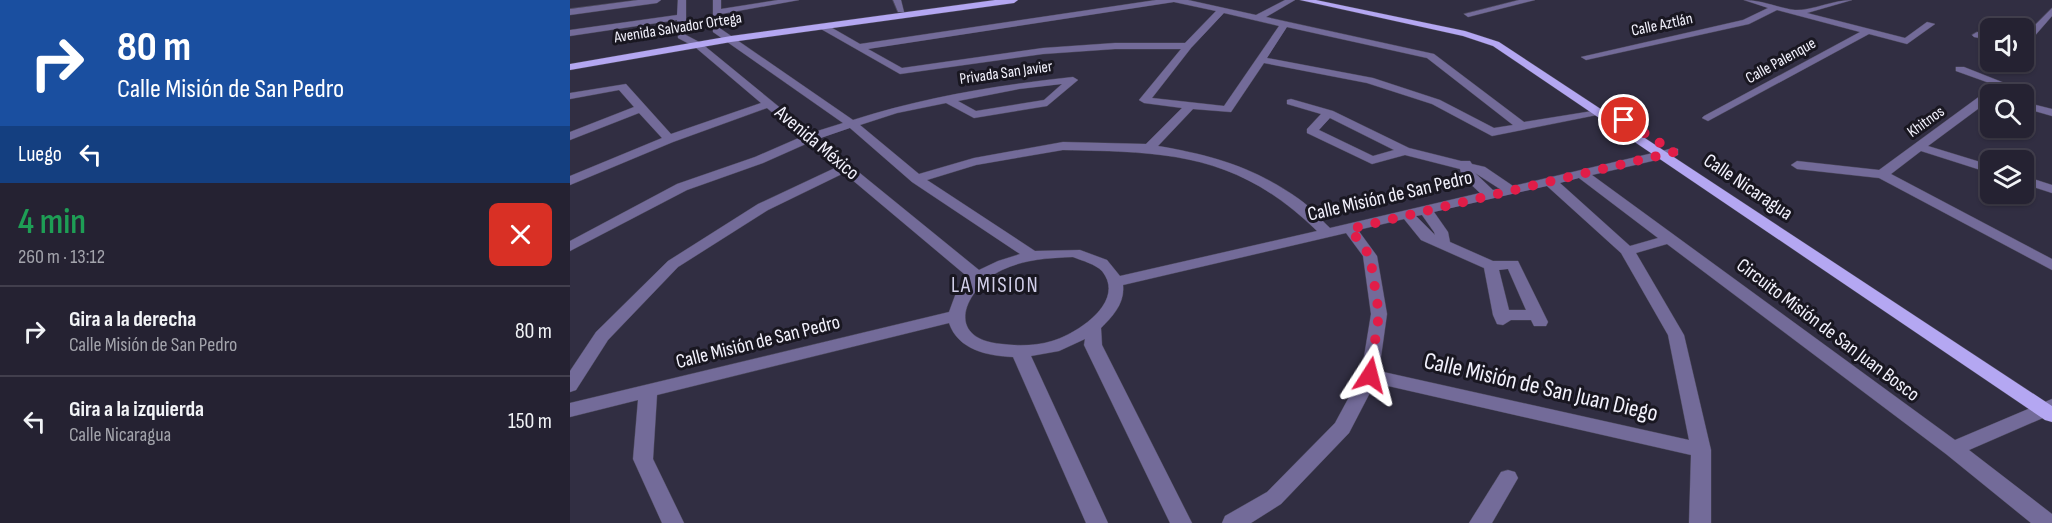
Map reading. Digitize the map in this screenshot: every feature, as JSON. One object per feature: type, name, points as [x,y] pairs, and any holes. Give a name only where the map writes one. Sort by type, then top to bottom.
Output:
[{"type":"main road","name":"Avenida Salvador Ortega","points":[[570,61],[970,0]]},
{"type":"main road","name":"Avenida Salvador Ortega","points":[[727,38],[824,27],[1014,0]]},
{"type":"main road","name":"Calle Nicaragua","points":[[1304,0],[1465,34],[1496,44],[1669,153],[2050,408]]},
{"type":"main road","name":"Calle Nicaragua","points":[[1316,0],[1470,32],[1500,41],[1602,111]]},
{"type":"main road","points":[[570,67],[694,43]]},
{"type":"street","points":[[570,12],[657,0]]},
{"type":"street","points":[[682,0],[681,36],[694,43]]},
{"type":"street","points":[[717,0],[716,30],[727,38]]},
{"type":"street","points":[[716,12],[795,0]]},
{"type":"street","points":[[897,0],[900,10]]},
{"type":"street","points":[[860,47],[1174,0],[1430,56],[1524,127]]},
{"type":"street","points":[[1257,18],[1291,0]]},
{"type":"street","points":[[1468,14],[1531,0]]},
{"type":"street","points":[[1748,0],[1907,41],[1930,24]]},
{"type":"street","points":[[1796,12],[1848,0]]},
{"type":"street","name":"Calle Aztlán","points":[[1586,57],[1746,22],[1777,7]]},
{"type":"street","points":[[1222,10],[1188,46],[1144,100],[1227,110],[1285,24]]},
{"type":"street","points":[[2034,32],[2052,11]]},
{"type":"street","points":[[570,33],[680,17]]},
{"type":"street","points":[[824,27],[900,71],[984,57],[1073,47],[1137,44],[1188,46]]},
{"type":"street","name":"Calle Palenque","points":[[1708,118],[1868,31]]},
{"type":"street","name":"Avenida México","points":[[727,38],[852,124],[917,179],[1031,255]]},
{"type":"street","name":"Avenida México","points":[[694,43],[770,103],[979,278]]},
{"type":"street","points":[[1262,60],[1369,80],[1436,102],[1492,132],[1602,111]]},
{"type":"street","points":[[1960,69],[2002,84]]},
{"type":"street","name":"Privada San Javier","points":[[570,247],[682,187],[759,160],[811,137],[895,110],[946,99],[1019,86],[1073,80],[1047,104],[974,115],[946,99]]},
{"type":"street","points":[[570,96],[622,86],[669,139]]},
{"type":"street","points":[[1291,102],[1329,113],[1406,152],[1466,164],[1480,170],[1512,191]]},
{"type":"street","name":"Khitnos","points":[[1882,174],[1980,102]]},
{"type":"street","points":[[570,182],[669,139],[770,103]]},
{"type":"street","points":[[1149,148],[1190,106]]},
{"type":"street","points":[[570,136],[641,108]]},
{"type":"street","points":[[2034,108],[2052,113]]},
{"type":"street","points":[[1329,113],[1311,131],[1371,160],[1406,152]]},
{"type":"street","points":[[917,179],[974,162],[1063,146],[1149,148],[1205,158],[1252,176],[1296,203],[1328,234]]},
{"type":"street","points":[[1920,147],[1980,166]]},
{"type":"street","name":"Calle Misión de San Pedro","points":[[1117,282],[1669,153]]},
{"type":"street","points":[[1466,164],[1467,174],[1491,196]]},
{"type":"street","points":[[1797,165],[1882,174],[2052,265]]},
{"type":"street","points":[[570,385],[602,336],[673,264],[763,207],[846,167]]},
{"type":"street","name":"Circuito Misión de San Juan Bosco","points":[[1582,174],[1953,449],[2046,523]]},
{"type":"street","points":[[1550,182],[1627,251],[1676,335],[1701,450],[1700,523]]},
{"type":"street","points":[[2034,183],[2052,189]]},
{"type":"street","points":[[1426,211],[1441,232],[1443,242]]},
{"type":"street","points":[[1408,215],[1426,237],[1443,242],[1491,266],[1514,264],[1538,319],[1502,318],[1491,266]]},
{"type":"street","points":[[1233,523],[1274,498],[1342,428],[1370,375],[1379,314],[1370,256],[1350,229]]},
{"type":"street","points":[[1627,251],[1669,239]]},
{"type":"street","points":[[1075,253],[1107,267],[1117,282],[1115,302],[1093,328],[1060,344],[1020,352],[988,349],[966,338],[958,328],[955,311],[962,296],[979,278],[1002,264],[1031,255],[1075,253]]},
{"type":"street","name":"Calle Misión de San Pedro","points":[[570,410],[956,316]]},
{"type":"street","points":[[1093,328],[1093,345],[1182,523]]},
{"type":"street","points":[[1020,352],[1097,523]]},
{"type":"street","name":"Calle Misión de San Juan Diego","points":[[1370,375],[1701,450]]},
{"type":"street","points":[[648,392],[643,459],[673,523]]},
{"type":"street","points":[[1953,449],[2050,408]]},
{"type":"street","points":[[1480,523],[1508,478]]},
{"type":"district","name":"LA MISION","points":[[995,285]]},
{"type":"route","points":[[1370,375],[1379,314],[1370,256],[1350,229],[1674,152],[1624,120]]}]
